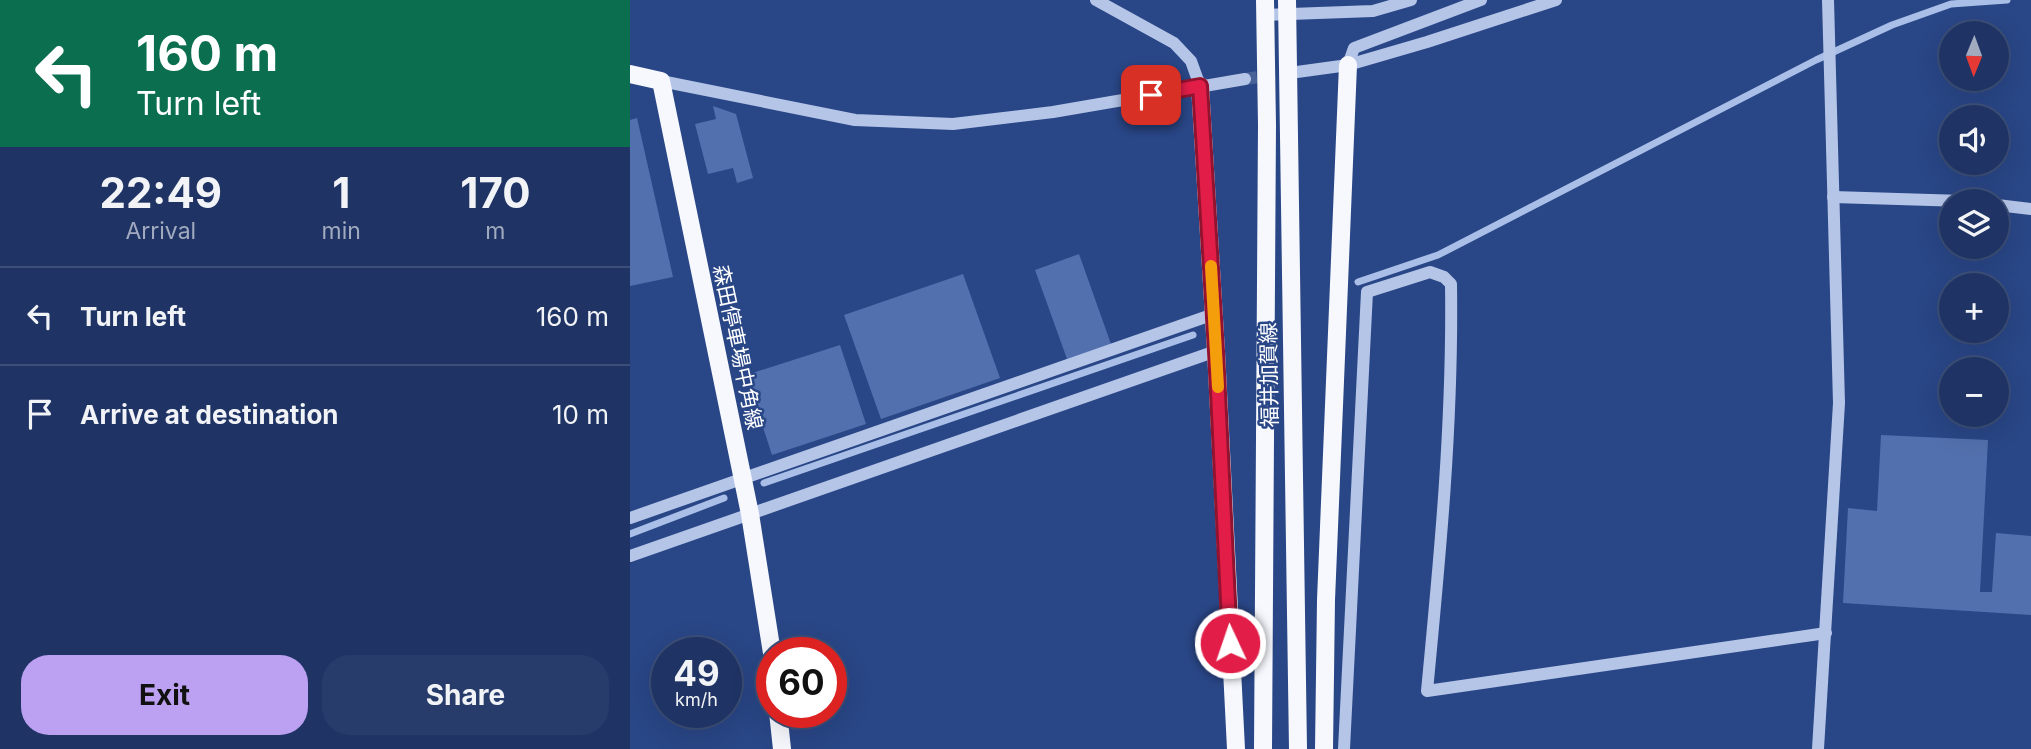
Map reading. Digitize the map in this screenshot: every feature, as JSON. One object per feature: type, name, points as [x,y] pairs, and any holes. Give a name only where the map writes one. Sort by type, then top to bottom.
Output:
[{"type":"main road","name":"福井加賀線","points":[[1288,7],[1298,749]]},
{"type":"main road","name":"福井加賀線","points":[[1263,749],[1266,8]]},
{"type":"main road","points":[[1324,749],[1326,600],[1348,65]]},
{"type":"main road","points":[[630,74],[661,81]]},
{"type":"main road","name":"森田停車場中角線","points":[[661,81],[750,514],[769,637]]},
{"type":"main road","points":[[1200,86],[1236,749]]},
{"type":"main road","points":[[780,728],[782,749]]},
{"type":"street","points":[[1096,0],[1174,43],[1191,61],[1200,86]]},
{"type":"street","points":[[1266,8],[1373,11],[1411,0]]},
{"type":"street","points":[[1348,65],[1354,48],[1481,0]]},
{"type":"street","points":[[1297,72],[1348,65],[1556,0]]},
{"type":"street","points":[[1818,749],[1839,403],[1828,0]]},
{"type":"street","points":[[661,81],[855,120],[953,124],[1053,112],[1245,79]]},
{"type":"street","points":[[1833,197],[1939,200]]},
{"type":"street","points":[[2009,206],[2031,209]]},
{"type":"street","points":[[1344,749],[1367,292],[1430,272],[1444,277],[1451,284],[1452,357],[1442,542],[1427,691],[1826,633]]},
{"type":"street","points":[[630,519],[1214,314]]},
{"type":"street","points":[[630,556],[1216,351]]},
{"type":"building","points":[[713,106],[736,114],[753,178],[737,183],[733,168],[708,174],[695,124],[716,119]]},
{"type":"building","points":[[637,118],[673,277],[630,286],[630,120]]},
{"type":"building","points":[[1079,254],[1111,344],[1067,359],[1035,270]]},
{"type":"building","points":[[963,274],[1000,378],[881,419],[844,315]]},
{"type":"building","points":[[840,345],[866,424],[772,455],[746,375]]},
{"type":"building","points":[[1881,435],[1988,440],[1980,592],[1992,592],[1996,533],[2031,536],[2031,615],[1843,603],[1848,508],[1877,511]]},
{"type":"waterway","points":[[1358,282],[1438,255],[1816,60],[1892,25],[1951,4],[2007,0]]},
{"type":"waterway","points":[[764,483],[1193,335]]},
{"type":"waterway","points":[[630,534],[724,498]]},
{"type":"tunnel","points":[[1245,79],[1293,72]]},
{"type":"slow traffic","points":[[1211,266],[1218,387]]},
{"type":"route","points":[[1151,95],[1200,86],[1230,643]]}]
